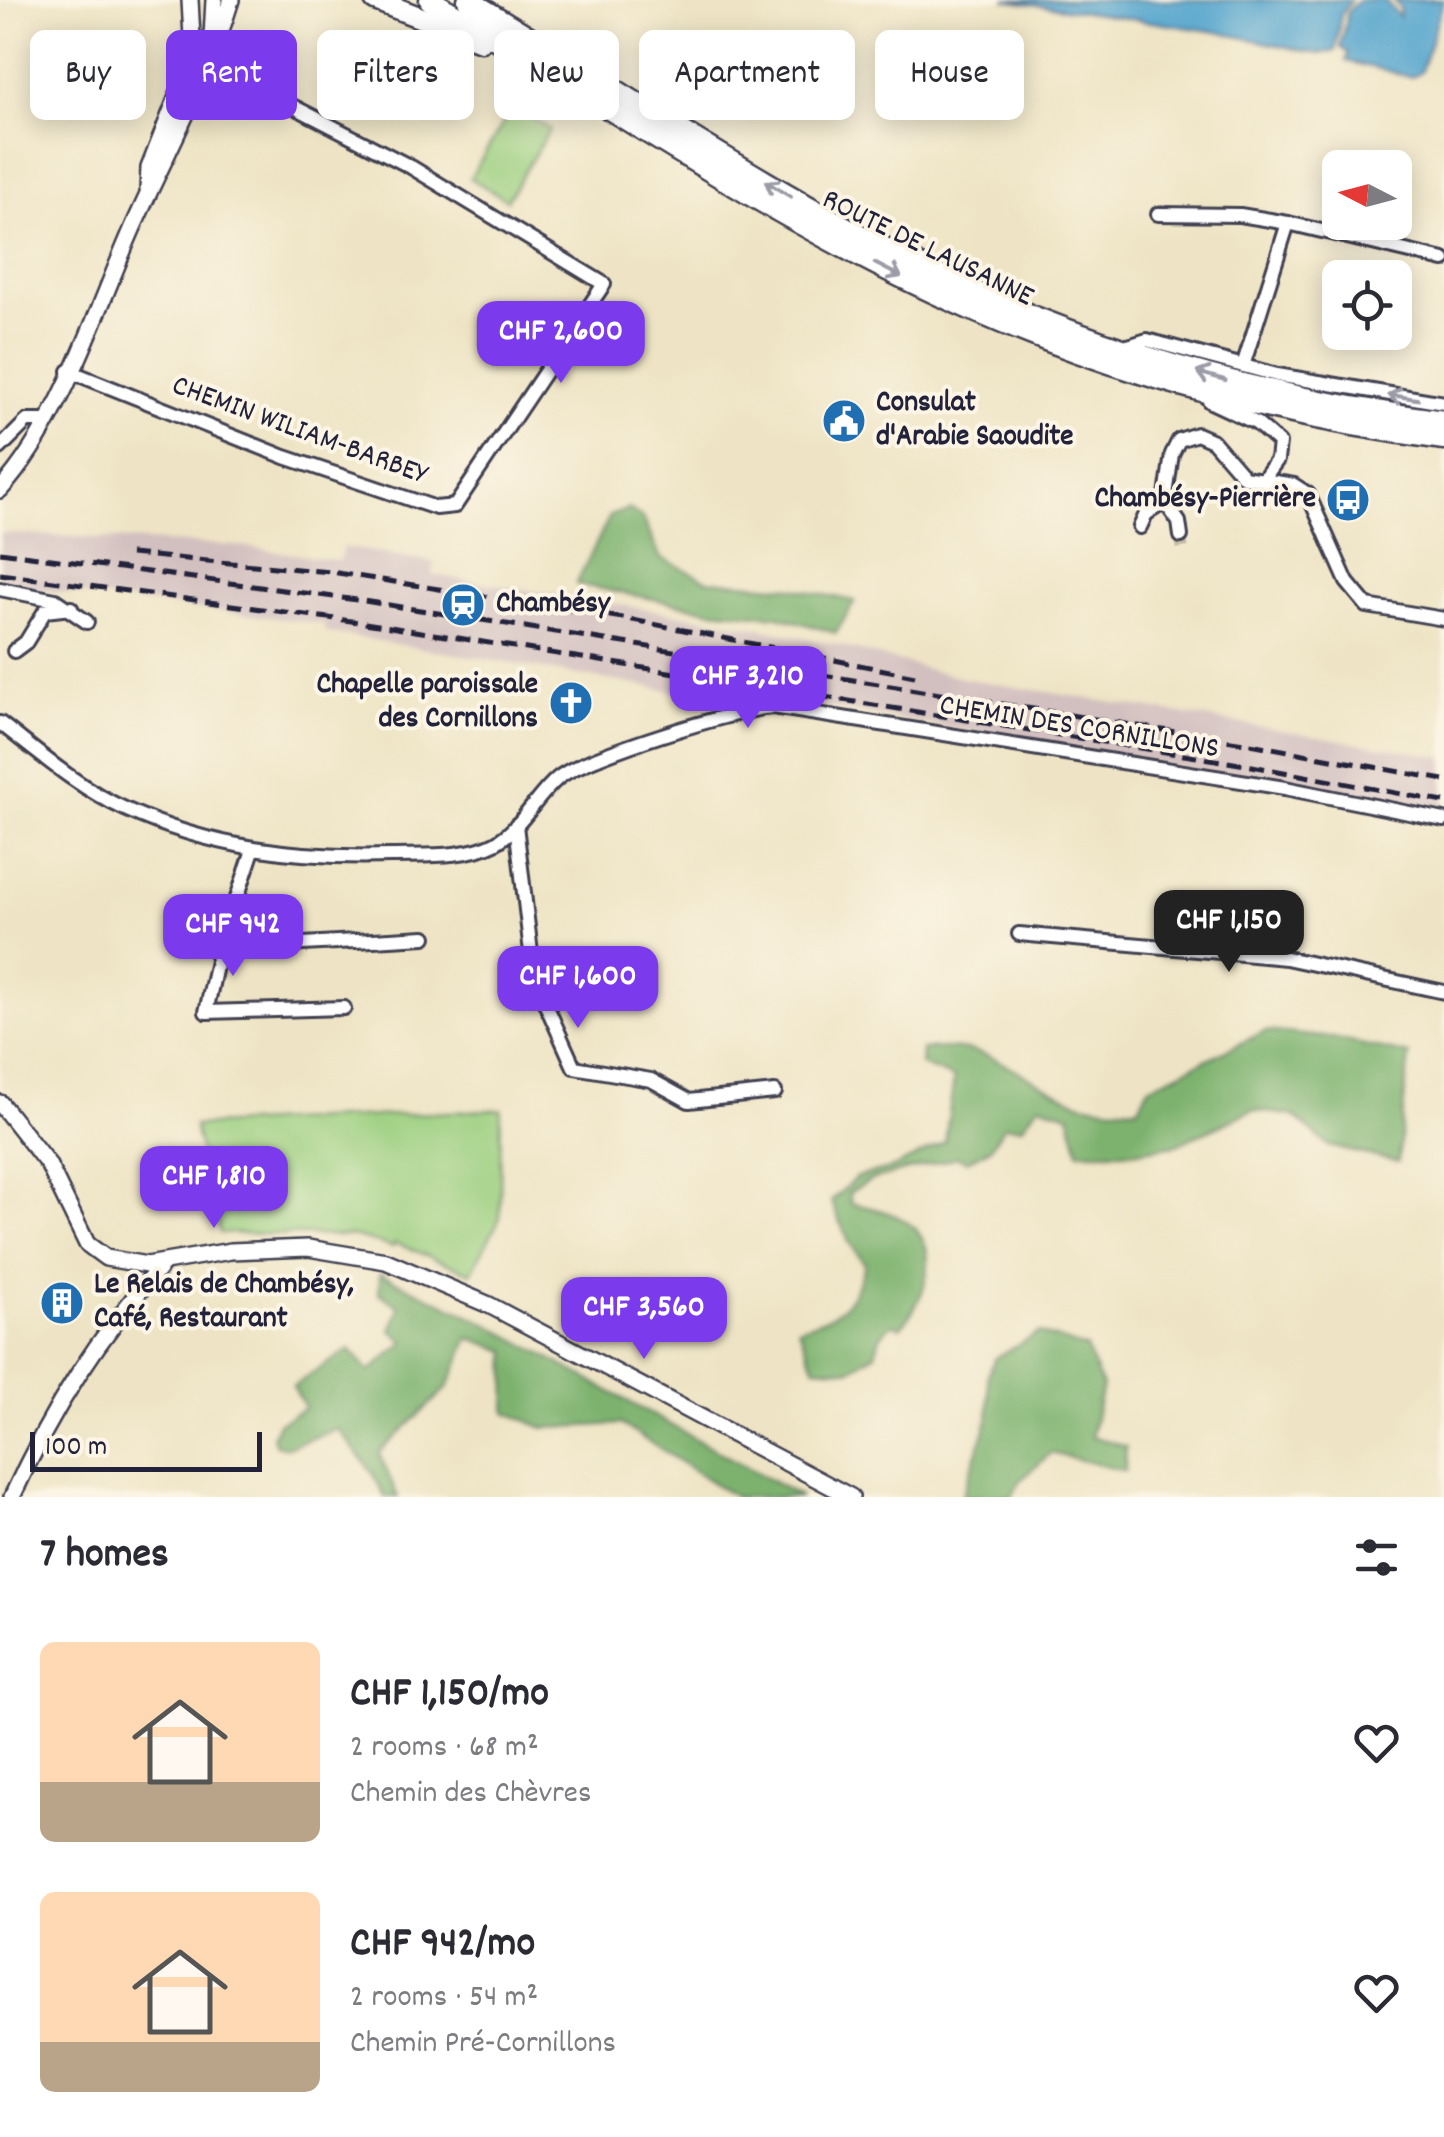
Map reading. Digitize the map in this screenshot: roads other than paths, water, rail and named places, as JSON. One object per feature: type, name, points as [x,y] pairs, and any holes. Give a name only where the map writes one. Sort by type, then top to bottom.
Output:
[{"type":"main road","points":[[375,0],[494,45]]},
{"type":"main road","name":"ROUTE DE LAUSANNE","points":[[430,0],[494,39]]},
{"type":"main road","name":"ROUTE DE LAUSANNE","points":[[468,0],[853,231],[970,290],[1120,348],[1292,396],[1444,421]]},
{"type":"main road","points":[[486,0],[516,29]]},
{"type":"main road","name":"ROUTE DE LAUSANNE","points":[[619,115],[765,203],[914,283],[1024,332],[1174,384],[1303,416],[1444,439]]},
{"type":"street","points":[[148,194],[149,168],[194,56],[190,0]]},
{"type":"street","points":[[211,30],[214,0]]},
{"type":"street","points":[[219,30],[231,0]]},
{"type":"street","name":"CHEMIN WILIAM-BARBEY","points":[[69,372],[285,457],[436,508],[455,506],[604,284],[411,167],[297,104]]},
{"type":"street","points":[[0,490],[46,420],[181,120]]},
{"type":"street","points":[[1158,214],[1240,215],[1288,222],[1444,260]]},
{"type":"street","points":[[1243,366],[1288,222]]},
{"type":"street","name":"ROUTE DE LAUSANNE","points":[[1120,348],[1147,340],[1243,366],[1444,403]]},
{"type":"street","points":[[1174,384],[1256,423],[1279,443],[1277,460],[1264,478]]},
{"type":"street","points":[[0,448],[27,421],[46,420]]},
{"type":"street","points":[[1181,536],[1179,522],[1165,502],[1174,444],[1191,435],[1213,441],[1244,476],[1294,485],[1314,501],[1346,582],[1368,606],[1444,619]]},
{"type":"street","points":[[1140,527],[1146,514],[1165,502]]},
{"type":"street","points":[[0,589],[36,594],[71,608],[86,622]]},
{"type":"street","points":[[14,651],[26,642],[45,611],[71,608]]},
{"type":"street","name":"CHEMIN DES CORNILLONS","points":[[0,723],[124,809],[253,850],[362,860],[492,845],[516,825],[559,777],[584,764],[734,713],[774,707],[1268,785],[1444,820]]},
{"type":"street","points":[[516,825],[534,978],[574,1067],[650,1080],[689,1100],[776,1092]]},
{"type":"street","points":[[253,850],[215,966],[206,1012],[344,1008]]},
{"type":"street","points":[[229,932],[251,947],[425,936]]},
{"type":"street","points":[[1019,934],[1286,958],[1444,992]]},
{"type":"street","points":[[0,1104],[48,1164],[80,1232],[95,1251],[126,1265],[163,1264],[231,1251],[308,1248],[386,1261],[489,1305],[850,1497]]},
{"type":"street","points":[[12,1497],[54,1408],[98,1341],[163,1264]]},
{"type":"water","points":[[1005,0],[1351,0],[1341,15],[1335,51],[1319,54],[1217,32]]},
{"type":"water","points":[[1358,0],[1385,0],[1399,17],[1400,8],[1393,0],[1444,0],[1421,71],[1412,77],[1346,61],[1348,53],[1340,47],[1348,11]]},
{"type":"tunnel","points":[[1181,536],[1183,552]]},
{"type":"railway","points":[[0,552],[364,601],[1256,745],[1444,780]]},
{"type":"railway","points":[[130,554],[331,572],[623,618],[915,676]]},
{"type":"railway","points":[[0,574],[359,622],[1252,766],[1444,802]]},
{"type":"place","name":"Consulat d'Arabie Saoudite","points":[[844,421]]},
{"type":"place","name":"Chambésy-Pierrière","points":[[1348,500]]},
{"type":"place","name":"Chambésy","points":[[463,605]]},
{"type":"place","name":"Chapelle paroissale des Cornillons","points":[[571,703]]},
{"type":"place","name":"Le Relais de Chambésy, Café, Restaurant","points":[[62,1303]]}]
